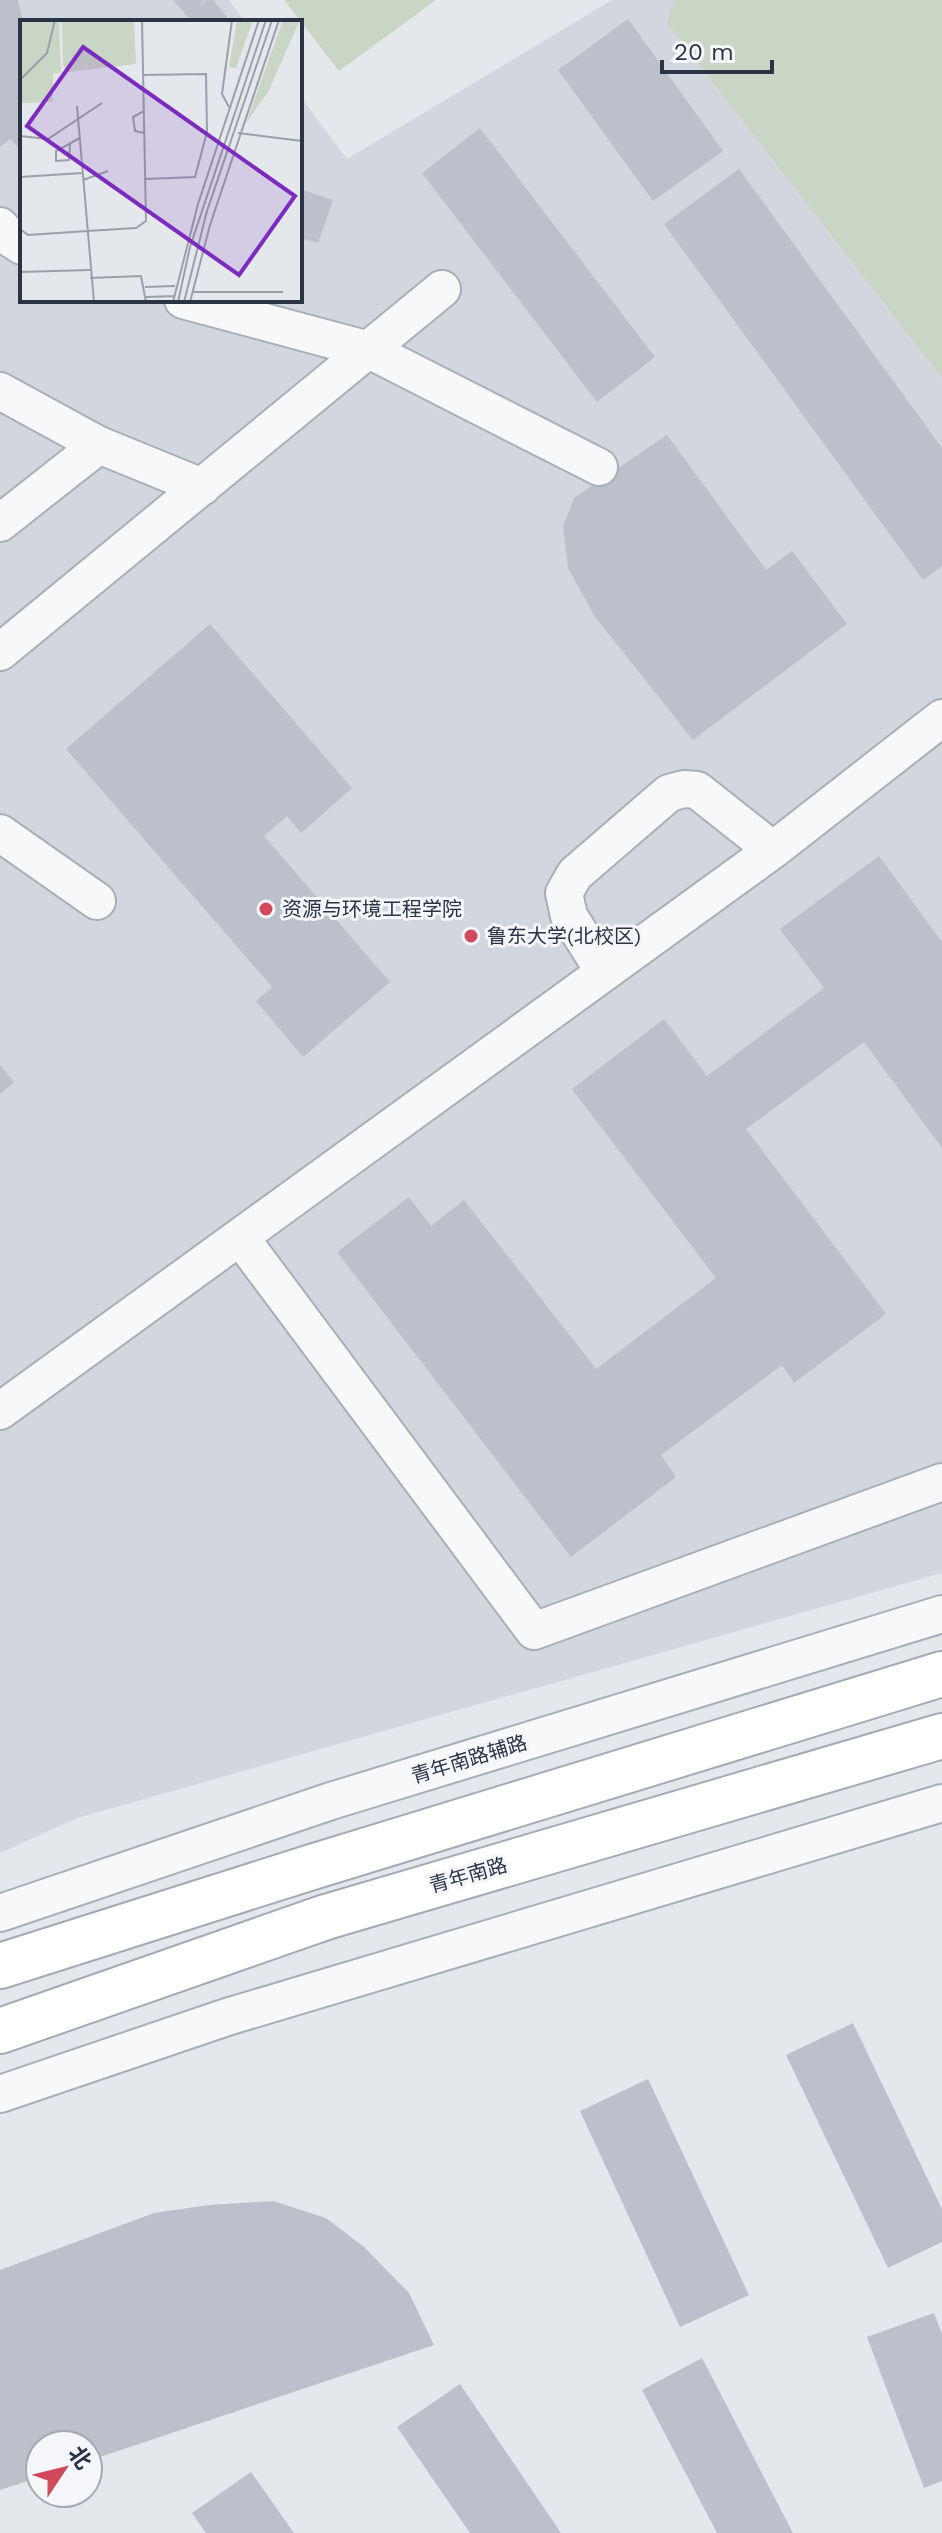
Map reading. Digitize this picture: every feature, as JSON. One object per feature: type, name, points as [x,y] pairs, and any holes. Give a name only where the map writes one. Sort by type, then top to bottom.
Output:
[{"type":"main road","points":[[0,1966],[942,1674]]},
{"type":"main road","name":"青年南路","points":[[0,2031],[326,1917],[942,1736]]},
{"type":"lane","points":[[0,226],[20,245]]},
{"type":"lane","points":[[0,652],[442,289]]},
{"type":"lane","points":[[190,302],[369,350],[599,467]]},
{"type":"lane","points":[[0,391],[99,445],[202,487]]},
{"type":"lane","points":[[0,523],[99,445]]},
{"type":"lane","points":[[0,1411],[773,850],[942,718]]},
{"type":"lane","points":[[604,972],[569,916],[564,893],[575,874],[669,793],[697,790],[773,850]]},
{"type":"lane","points":[[0,833],[97,901]]},
{"type":"lane","points":[[240,1237],[534,1631],[942,1482]]},
{"type":"lane","name":"青年南路辅路","points":[[0,1913],[331,1801],[942,1614]]},
{"type":"lane","points":[[0,2094],[227,2017],[942,1803]]},
{"type":"shaded area","name":"鲁东大学(北校区)","points":[[0,0],[229,0],[244,20],[20,20],[20,302],[302,302],[302,99],[347,159],[612,0],[942,0],[942,1573],[77,1818],[0,1853]]},
{"type":"green space","points":[[284,0],[436,0],[339,71]]},
{"type":"green space","points":[[674,0],[942,0],[942,378],[667,23]]},
{"type":"building","points":[[0,0],[18,0],[23,20],[20,20],[20,150],[10,139],[0,147]]},
{"type":"building","points":[[173,0],[205,0],[197,8],[207,0],[213,0],[229,20],[190,20]]},
{"type":"building","points":[[628,19],[723,151],[653,201],[558,70]]},
{"type":"building","points":[[480,128],[655,357],[597,402],[422,173]]},
{"type":"building","points":[[739,169],[942,448],[942,566],[923,580],[664,224]]},
{"type":"building","points":[[302,190],[333,200],[318,243],[302,239]]},
{"type":"building","points":[[667,435],[766,570],[792,551],[847,624],[693,740],[595,617],[568,568],[563,526],[574,498]]},
{"type":"building","name":"资源与环境工程学院","points":[[210,624],[352,788],[301,833],[287,816],[264,836],[390,982],[303,1057],[256,1001],[272,987],[66,749]]},
{"type":"building","points":[[879,856],[942,942],[942,1148],[864,1042],[746,1129],[886,1314],[794,1383],[782,1365],[661,1455],[676,1477],[571,1557],[337,1252],[409,1197],[431,1226],[464,1200],[596,1369],[716,1278],[572,1089],[664,1019],[707,1076],[824,988],[780,929]]},
{"type":"building","points":[[0,1065],[14,1082],[0,1094]]},
{"type":"building","points":[[853,2023],[942,2209],[942,2242],[888,2268],[786,2055]]},
{"type":"building","points":[[648,2079],[749,2295],[680,2327],[580,2111]]},
{"type":"building","points":[[273,2201],[326,2218],[364,2247],[409,2293],[434,2345],[104,2456],[104,2429],[24,2429],[24,2482],[0,2490],[0,2270],[154,2213],[209,2205]]},
{"type":"building","points":[[934,2313],[942,2334],[942,2481],[924,2488],[867,2337]]},
{"type":"building","points":[[702,2358],[793,2533],[717,2533],[642,2390]]},
{"type":"building","points":[[460,2384],[561,2533],[470,2533],[397,2427]]},
{"type":"building","points":[[251,2472],[294,2533],[206,2533],[192,2513]]},
{"type":"place","name":"资源与环境工程学院","points":[[266,909]]},
{"type":"place","name":"鲁东大学(北校区)","points":[[471,936]]}]
